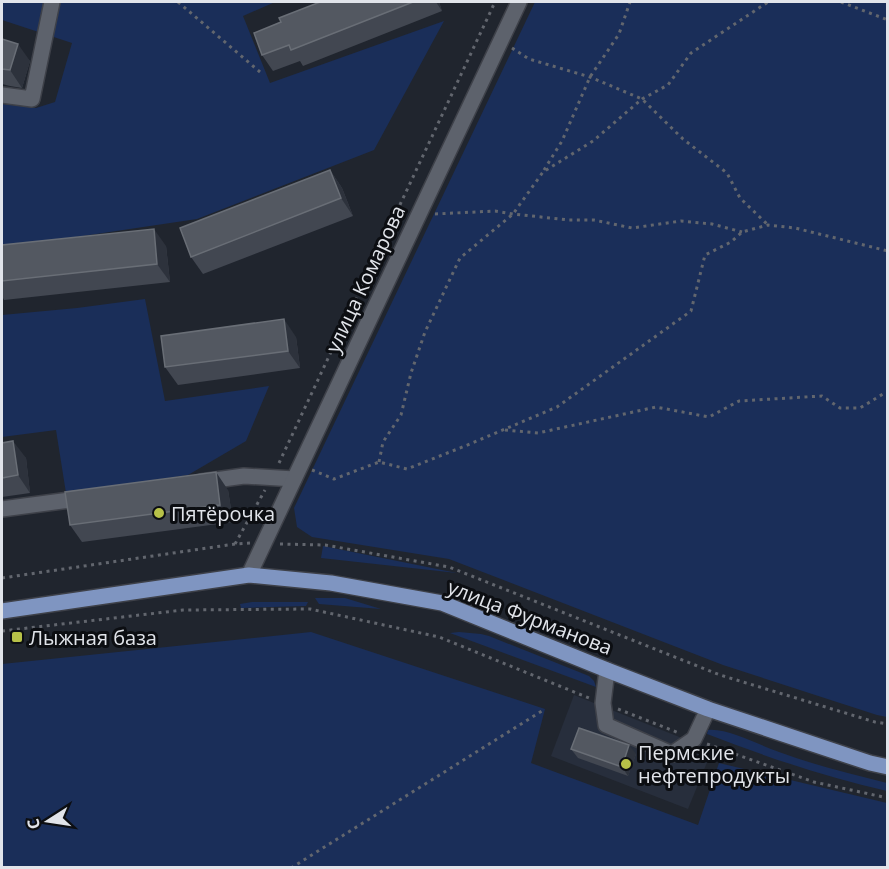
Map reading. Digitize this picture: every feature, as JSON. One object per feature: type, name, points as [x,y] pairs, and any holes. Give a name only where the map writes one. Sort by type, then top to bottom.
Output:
[{"type":"main road","name":"улица Фурманова","points":[[2,611],[249,575],[331,583],[442,603],[708,709],[888,767]]},
{"type":"street","points":[[2,95],[32,99],[52,2]]},
{"type":"street","name":"улица Комарова","points":[[249,575],[519,2]]},
{"type":"street","points":[[186,484],[244,476],[272,478],[297,472]]},
{"type":"street","points":[[2,509],[103,496]]},
{"type":"street","points":[[607,670],[603,703],[606,725],[672,754],[694,739],[708,709]]},
{"type":"path","points":[[178,2],[260,72]]},
{"type":"path","points":[[235,544],[272,478],[495,2]]},
{"type":"path","points":[[379,462],[383,442],[401,415],[411,373],[425,332],[460,258],[513,214],[543,172],[562,141],[590,77],[619,34],[630,2]]},
{"type":"path","points":[[543,172],[593,141],[642,99],[668,86],[691,53],[768,2]]},
{"type":"path","points":[[841,2],[888,20]]},
{"type":"path","points":[[500,41],[529,59],[590,77],[642,99],[682,139],[727,173],[740,198],[768,225]]},
{"type":"path","points":[[418,214],[495,211],[569,220],[594,220],[632,228],[681,221],[712,224],[742,232]]},
{"type":"path","points":[[297,472],[334,479],[379,462],[406,469],[557,407],[691,311],[705,255],[731,242],[742,232],[768,225],[795,228],[888,251]]},
{"type":"path","points":[[504,429],[538,433],[656,407],[709,417],[739,401],[822,396],[840,408],[860,408],[883,394],[888,394]]},
{"type":"path","points":[[2,578],[235,544],[325,545],[449,567],[720,675],[888,724]]},
{"type":"path","points":[[2,631],[183,610],[310,609],[439,637],[694,739],[814,782],[888,798]]},
{"type":"path","points":[[291,867],[545,709]]},
{"type":"shaded area","points":[[2,2],[275,2],[243,16],[270,83],[444,21],[374,150],[197,219],[2,248],[2,104],[36,108],[55,102],[72,43],[2,20]]},
{"type":"shaded area","points":[[535,2],[887,2],[887,717],[723,665],[449,559],[312,537],[297,527],[294,508]]},
{"type":"shaded area","points":[[145,299],[165,401],[269,386],[246,441],[188,475],[66,493],[56,430],[2,437],[2,315]]},
{"type":"shaded area","points":[[323,546],[457,573],[321,558]]},
{"type":"shaded area","points":[[315,598],[345,598],[381,609],[319,604]]},
{"type":"shaded area","points":[[308,602],[306,606],[241,608],[240,604]]},
{"type":"shaded area","points":[[311,632],[545,709],[531,763],[698,825],[719,763],[887,803],[887,867],[2,867],[2,664]]},
{"type":"shaded area","points":[[450,633],[489,636],[589,676],[596,687]]},
{"type":"shaded area","points":[[574,695],[712,750],[688,809],[551,756]]},
{"type":"shaded area","points":[[708,730],[734,734],[806,761],[887,783],[887,791],[774,758],[707,734]]},
{"type":"building","points":[[320,2],[413,2],[291,50],[289,45],[262,55],[254,33],[281,22],[279,18]]},
{"type":"building","points":[[2,39],[18,44],[10,70],[2,69]]},
{"type":"building","points":[[330,170],[341,198],[191,257],[180,228]]},
{"type":"building","points":[[154,229],[157,264],[2,281],[2,245]]},
{"type":"building","points":[[284,319],[288,351],[165,367],[161,336]]},
{"type":"building","points":[[13,441],[18,475],[2,478],[2,443]]},
{"type":"building","points":[[216,472],[220,505],[70,525],[65,492]]},
{"type":"building","points":[[579,728],[629,745],[622,767],[571,749]]},
{"type":"place","name":"Пятёрочка","points":[[159,513]]},
{"type":"place","name":"Лыжная база","points":[[17,637]]},
{"type":"place","name":"Пермские нефтепродукты","points":[[626,764]]}]
